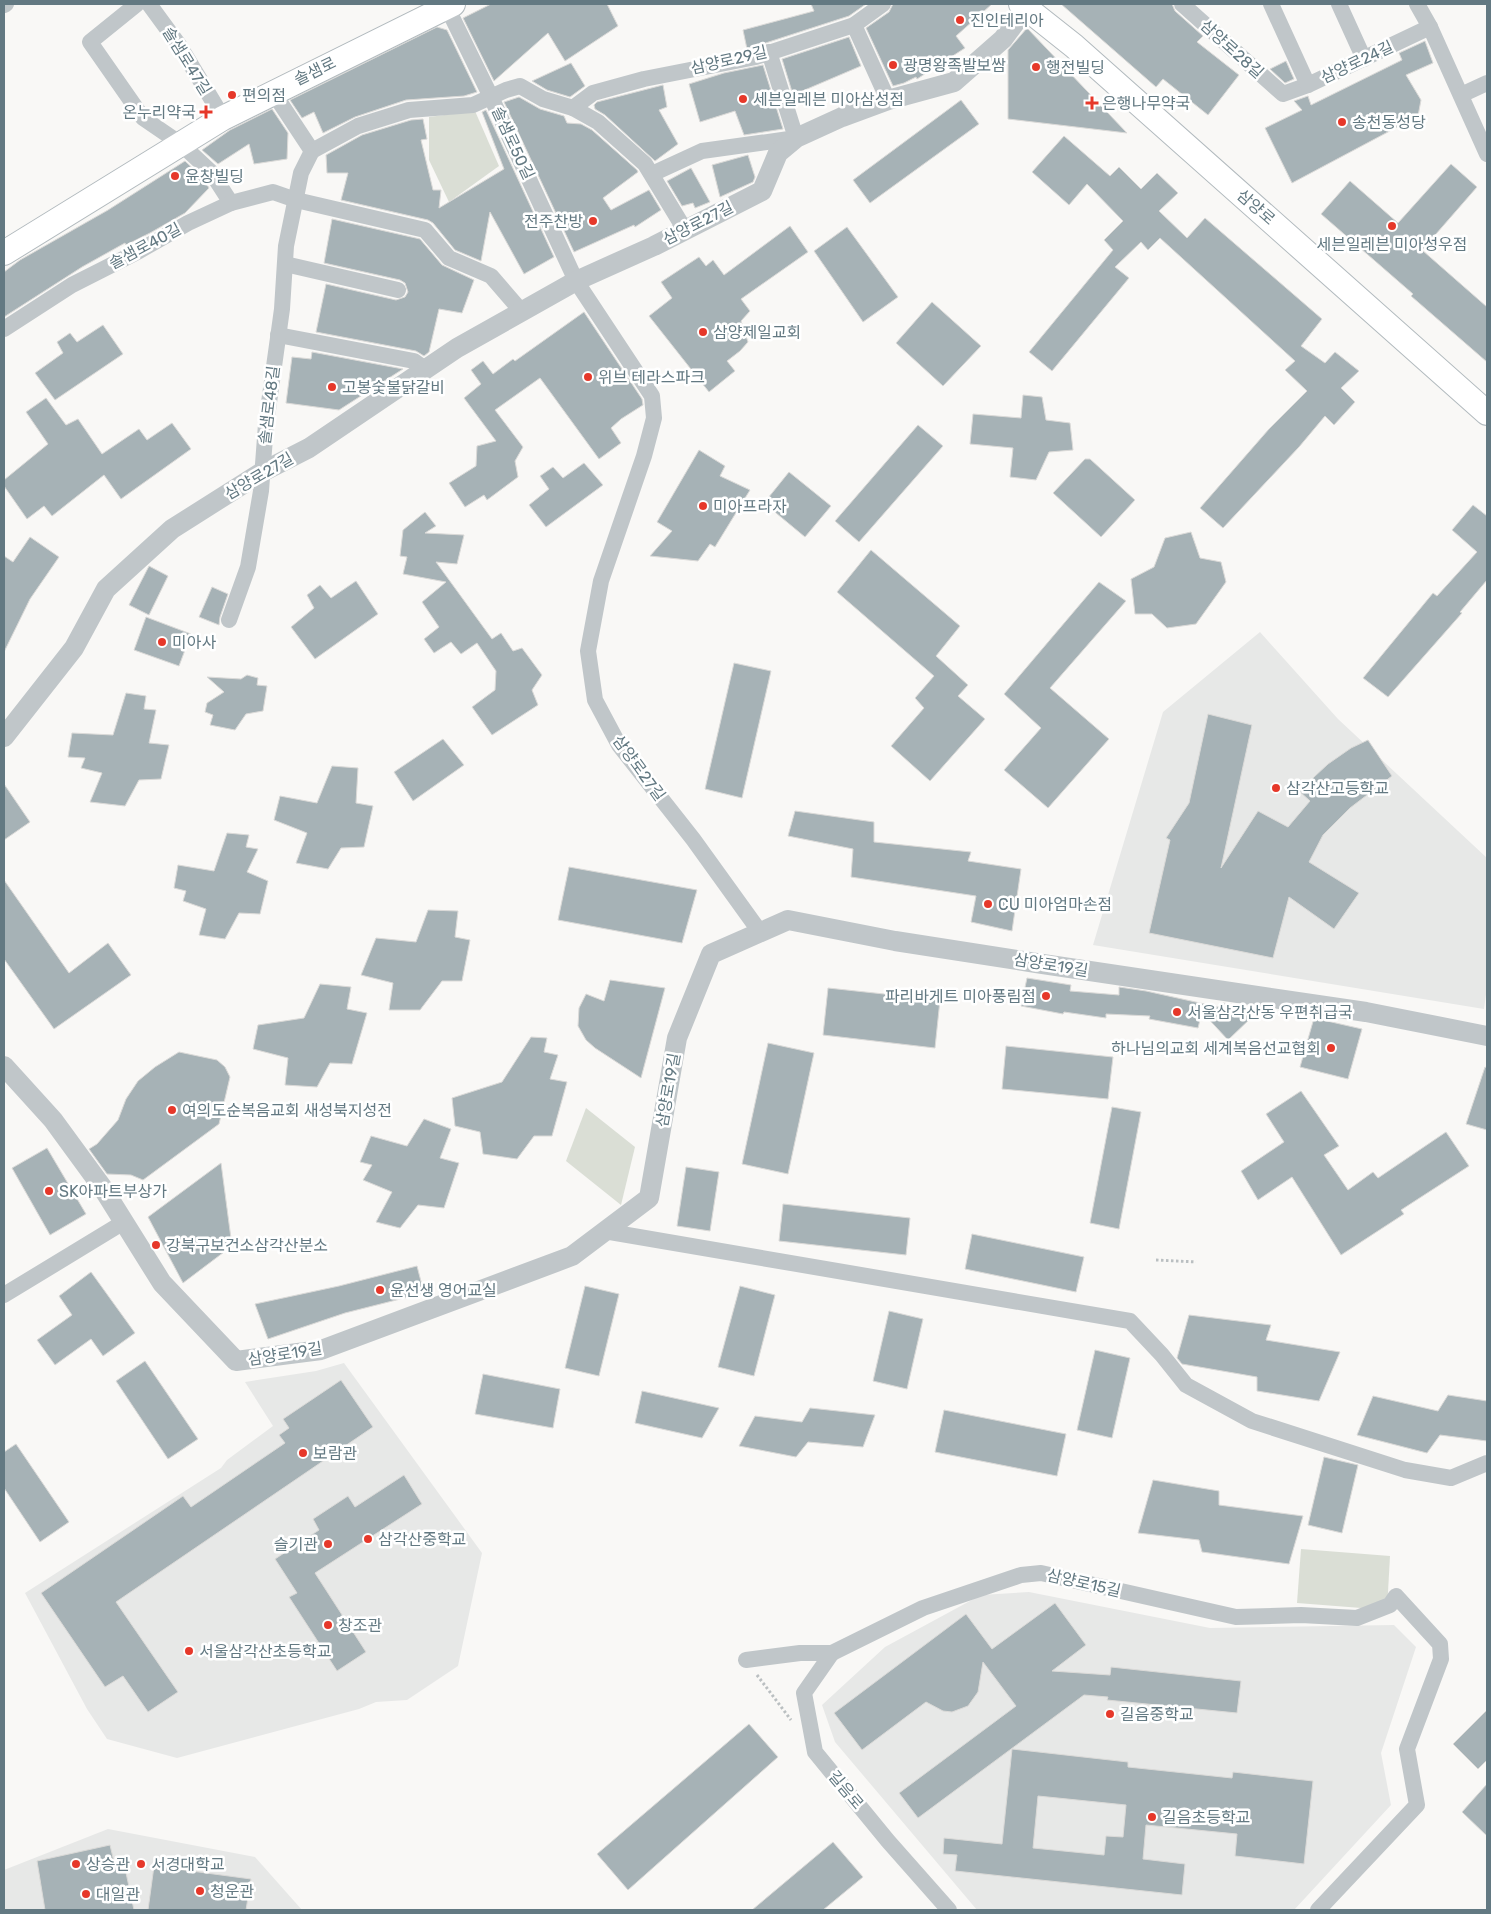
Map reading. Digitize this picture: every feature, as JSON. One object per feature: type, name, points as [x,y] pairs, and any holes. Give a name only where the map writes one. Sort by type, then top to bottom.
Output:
[{"type":"main road","name":"솔샘로","points":[[4,253],[223,118],[450,5]]},
{"type":"main road","name":"삼양로","points":[[1029,5],[1487,413]]},
{"type":"street","points":[[137,4],[90,42],[143,118],[181,144],[211,172],[231,203]]},
{"type":"street","name":"솔샘로47길","points":[[149,4],[179,45],[223,118]]},
{"type":"street","name":"삼양로29길","points":[[573,108],[593,93],[644,79],[756,57],[854,25],[883,4]]},
{"type":"street","name":"삼양로28길","points":[[1182,4],[1283,94]]},
{"type":"street","points":[[1270,4],[1308,85]]},
{"type":"street","points":[[1339,4],[1364,58]]},
{"type":"street","points":[[1417,4],[1430,27],[1487,154]]},
{"type":"street","name":"솔샘로50길","points":[[450,5],[576,281]]},
{"type":"street","name":"삼양로27길","points":[[4,737],[74,648],[106,589],[172,529],[262,472],[309,448],[457,348],[576,281],[685,230],[762,191],[778,153],[796,138],[842,117],[888,100],[954,82],[1003,39],[1029,5]]},
{"type":"street","points":[[854,25],[888,100]]},
{"type":"street","name":"삼양로24길","points":[[1283,94],[1308,85],[1430,27]]},
{"type":"street","points":[[769,52],[796,138]]},
{"type":"street","points":[[1461,95],[1487,83]]},
{"type":"street","points":[[273,92],[312,151],[358,126],[409,110],[474,105],[506,90],[520,86],[543,99],[573,108],[598,122],[645,164],[685,230]]},
{"type":"street","name":"삼양로27길","points":[[652,174],[702,151],[796,138]]},
{"type":"street","name":"솔샘로48길","points":[[229,620],[248,567],[261,491],[266,424],[282,309],[286,246],[301,173],[312,151]]},
{"type":"street","name":"솔샘로40길","points":[[4,329],[72,285],[139,251],[188,223],[231,203],[273,192],[296,200]]},
{"type":"street","points":[[296,200],[425,230],[449,258],[491,276],[522,312]]},
{"type":"street","points":[[285,264],[398,290]]},
{"type":"street","name":"삼양로27길","points":[[576,281],[652,396],[654,418],[644,456],[601,581],[588,651],[595,700],[619,746],[692,839],[760,932]]},
{"type":"street","points":[[278,335],[414,361],[425,369]]},
{"type":"street","name":"삼양로19길","points":[[4,1066],[53,1120],[102,1187],[162,1283],[236,1361],[320,1350],[572,1256],[649,1198],[678,1038],[711,954],[788,920],[989,956],[1366,1012],[1487,1036]]},
{"type":"street","points":[[4,1295],[124,1222]]},
{"type":"street","points":[[604,1231],[1130,1321],[1162,1355],[1186,1386],[1252,1421],[1405,1470],[1451,1478],[1487,1462]]},
{"type":"street","name":"삼양로15길","points":[[746,1660],[800,1653],[832,1653],[923,1608],[1021,1575],[1041,1573],[1236,1617],[1301,1615],[1357,1618],[1390,1605],[1396,1596],[1440,1644],[1441,1659],[1407,1749],[1417,1805],[1318,1910]]},
{"type":"street","name":"길음로","points":[[832,1653],[804,1693],[815,1752],[888,1841],[949,1910]]},
{"type":"path","points":[[1156,1260],[1196,1262]]},
{"type":"path","points":[[746,1660],[792,1722]]},
{"type":"shaded area","points":[[475,111],[499,166],[449,202],[429,160],[429,117]]},
{"type":"shaded area","name":"삼각산고등학교","points":[[1260,632],[1338,719],[1487,858],[1487,987],[1484,1009],[1093,945],[1163,712]]},
{"type":"shaded area","points":[[586,1108],[635,1147],[621,1205],[566,1161]]},
{"type":"shaded area","points":[[344,1363],[482,1553],[458,1666],[407,1700],[376,1702],[359,1709],[177,1758],[107,1739],[87,1709],[25,1593],[221,1468],[227,1460],[273,1426],[245,1382],[316,1371]]},
{"type":"shaded area","points":[[1301,1549],[1390,1556],[1387,1610],[1297,1603]]},
{"type":"shaded area","points":[[1029,1592],[1210,1628],[1394,1625],[1416,1647],[1381,1753],[1391,1805],[1294,1910],[977,1910],[835,1742],[822,1705],[885,1647],[981,1595]]},
{"type":"shaded area","name":"서경대학교","points":[[108,1829],[255,1857],[302,1910],[4,1910],[4,1870]]},
{"type":"building","points":[[491,4],[607,4],[618,26],[565,61],[548,33],[494,81],[463,18]]},
{"type":"building","points":[[811,4],[866,4],[849,16],[747,49],[743,30],[814,11]]},
{"type":"building","points":[[893,4],[992,4],[956,36],[965,48],[917,79],[916,77],[893,86],[866,28],[889,12]]},
{"type":"building","points":[[1061,4],[1172,4],[1175,11],[1203,36],[1197,42],[1239,75],[1208,115],[1163,79],[1156,87]]},
{"type":"building","points":[[437,27],[447,30],[477,92],[464,96],[406,100],[355,117],[323,133],[314,112],[302,118],[290,100]]},
{"type":"building","name":"행전빌딩","points":[[1027,28],[1127,133],[1008,119],[1008,50]]},
{"type":"building","points":[[849,37],[861,66],[793,95],[782,59]]},
{"type":"building","name":"송천동성당","points":[[1425,41],[1433,63],[1406,75],[1421,100],[1418,116],[1292,183],[1265,128],[1302,110],[1294,101],[1308,96],[1311,105],[1402,60],[1399,53]]},
{"type":"building","points":[[1286,61],[1294,79],[1285,83],[1270,69]]},
{"type":"building","points":[[571,63],[585,86],[570,97],[547,90],[532,81]]},
{"type":"building","points":[[763,65],[783,129],[744,135],[735,111],[700,122],[689,84],[724,73]]},
{"type":"building","points":[[663,85],[667,107],[659,110],[678,144],[655,161],[605,115],[595,109],[594,105],[597,102]]},
{"type":"building","points":[[519,97],[540,109],[564,116],[567,123],[581,124],[592,130],[637,170],[638,172],[603,198],[611,210],[649,190],[661,210],[635,227],[634,225],[574,252],[504,102]]},
{"type":"building","points":[[961,100],[979,124],[870,203],[853,180]]},
{"type":"building","points":[[272,109],[288,133],[287,159],[254,164],[249,144],[218,164],[202,150],[230,130]]},
{"type":"building","points":[[486,110],[554,257],[524,274],[490,212],[481,261],[455,250],[433,223],[428,220],[341,200],[348,173],[327,173],[326,155],[362,135],[411,120],[423,119],[427,139],[421,140],[433,190],[441,190],[439,208],[504,169],[482,112]]},
{"type":"building","points":[[1064,136],[1110,176],[1119,167],[1141,189],[1157,173],[1178,193],[1159,211],[1187,238],[1205,218],[1322,319],[1301,346],[1325,363],[1335,352],[1359,371],[1341,388],[1355,402],[1334,425],[1325,416],[1299,447],[1223,528],[1200,508],[1269,429],[1307,391],[1285,370],[1295,361],[1160,238],[1148,250],[1141,242],[1115,267],[1129,278],[1052,371],[1029,352],[1113,250],[1104,240],[1123,221],[1087,184],[1069,205],[1032,172]]},
{"type":"building","points":[[748,155],[755,177],[753,182],[720,197],[712,165]]},
{"type":"building","points":[[185,161],[203,178],[209,188],[185,213],[82,267],[4,317],[4,272],[20,260],[108,210]]},
{"type":"building","points":[[1451,164],[1477,187],[1422,250],[1487,307],[1487,362],[1411,296],[1413,294],[1321,214],[1350,181],[1398,223]]},
{"type":"building","points":[[691,168],[710,202],[695,208],[693,203],[682,206],[667,181]]},
{"type":"building","points":[[332,219],[420,239],[442,265],[474,280],[462,313],[439,309],[429,352],[424,356],[416,351],[316,332],[326,284],[396,300],[405,297],[408,292],[405,283],[400,280],[324,263]]},
{"type":"building","name":"삼양제일교회","points":[[790,226],[808,252],[741,299],[750,311],[741,321],[748,342],[727,361],[735,371],[709,392],[649,316],[672,298],[661,282],[699,257],[706,266],[713,260],[724,275]]},
{"type":"building","points":[[847,227],[898,297],[863,322],[814,251]]},
{"type":"building","points":[[932,302],[981,346],[943,386],[896,343]]},
{"type":"building","points":[[584,312],[642,399],[643,405],[611,428],[621,443],[599,459],[540,378],[495,410],[523,447],[515,461],[518,477],[487,500],[484,495],[465,507],[449,483],[476,466],[477,446],[496,441],[464,398],[481,384],[471,370],[483,361],[493,374],[513,359],[515,361]]},
{"type":"building","points":[[103,325],[123,354],[55,400],[35,373],[63,353],[57,342],[70,333],[77,342]]},
{"type":"building","name":"고봉숯불닭갈비","points":[[312,352],[403,369],[339,410],[286,403],[292,357],[311,359]]},
{"type":"building","points":[[1023,395],[1042,397],[1046,420],[1070,423],[1073,450],[1049,452],[1036,480],[1010,477],[1013,448],[970,444],[973,414],[1021,418]]},
{"type":"building","points":[[46,398],[66,425],[78,419],[102,454],[139,429],[147,440],[172,423],[191,449],[121,499],[104,475],[52,516],[44,506],[27,519],[4,486],[4,480],[48,444],[26,412]]},
{"type":"building","points":[[918,425],[943,446],[859,542],[835,521]]},
{"type":"building","name":"미아프라자","points":[[699,450],[725,466],[720,476],[750,490],[715,547],[710,544],[698,561],[650,556],[672,531],[657,522]]},
{"type":"building","points":[[1085,459],[1090,459],[1135,500],[1101,537],[1053,493]]},
{"type":"building","points":[[584,463],[603,485],[546,527],[529,505],[549,489],[540,476],[553,467],[563,478]]},
{"type":"building","points":[[789,472],[831,506],[805,537],[764,503]]},
{"type":"building","points":[[1473,505],[1487,516],[1487,580],[1460,612],[1462,613],[1388,697],[1363,678],[1433,593],[1437,596],[1477,552],[1452,530]]},
{"type":"building","points":[[425,512],[436,526],[425,533],[464,535],[457,564],[436,562],[492,639],[501,633],[513,651],[522,648],[542,675],[532,690],[538,705],[492,735],[472,707],[495,690],[496,671],[477,643],[461,654],[451,642],[434,653],[424,639],[439,627],[422,602],[446,582],[403,574],[407,557],[400,556],[403,530]]},
{"type":"building","points":[[1191,532],[1200,558],[1221,562],[1226,582],[1196,624],[1167,628],[1152,614],[1135,614],[1131,579],[1154,567],[1165,538]]},
{"type":"building","points":[[30,537],[59,557],[30,599],[4,652],[4,556],[13,562]]},
{"type":"building","points":[[871,550],[960,626],[936,656],[968,685],[958,696],[985,719],[930,781],[891,746],[924,708],[915,698],[934,676],[837,592]]},
{"type":"building","name":"미아사","points":[[149,566],[168,576],[149,615],[129,605]]},
{"type":"building","points":[[356,581],[378,614],[315,659],[291,627],[314,608],[307,595],[320,585],[331,598]]},
{"type":"building","points":[[1099,582],[1126,601],[1050,688],[1109,739],[1048,808],[1004,770],[1041,728],[1004,694]]},
{"type":"building","name":"미아사","points":[[212,587],[228,594],[219,625],[199,617]]},
{"type":"building","name":"미아사","points":[[146,617],[191,634],[179,666],[134,650]]},
{"type":"building","points":[[734,663],[771,671],[742,798],[705,789]]},
{"type":"building","points":[[247,675],[258,678],[257,685],[267,686],[263,711],[246,714],[235,730],[210,725],[213,715],[205,712],[207,703],[224,692],[207,677],[241,679]]},
{"type":"building","points":[[126,693],[146,696],[144,709],[156,710],[149,743],[169,745],[161,779],[139,780],[125,806],[90,802],[102,773],[81,768],[85,758],[68,757],[72,733],[113,735]]},
{"type":"building","name":"삼각산고등학교","points":[[1208,714],[1252,725],[1221,868],[1258,811],[1288,827],[1310,801],[1299,791],[1328,764],[1351,748],[1368,740],[1392,776],[1350,808],[1323,835],[1309,862],[1359,893],[1334,929],[1289,897],[1273,958],[1149,933],[1170,840],[1166,838],[1189,803]]},
{"type":"building","points":[[443,739],[464,765],[413,801],[394,772]]},
{"type":"building","points":[[332,766],[358,768],[356,803],[373,806],[364,847],[341,848],[328,869],[296,863],[307,833],[274,820],[280,796],[317,803]]},
{"type":"building","points":[[4,784],[30,822],[4,840]]},
{"type":"building","points":[[795,811],[874,822],[874,842],[971,852],[968,861],[1021,869],[1012,931],[971,922],[976,896],[851,877],[853,849],[788,836]]},
{"type":"building","points":[[227,833],[249,835],[246,847],[258,849],[247,872],[268,881],[260,914],[239,913],[225,939],[199,935],[206,909],[183,901],[186,891],[174,888],[178,865],[214,871]]},
{"type":"building","points":[[569,867],[697,890],[682,943],[558,920]]},
{"type":"building","points":[[4,880],[69,973],[108,943],[131,975],[54,1029],[4,959]]},
{"type":"building","points":[[428,910],[458,911],[455,937],[470,940],[462,981],[442,981],[420,1010],[389,1010],[393,983],[361,975],[376,938],[416,942]]},
{"type":"building","points":[[1027,978],[1071,985],[1070,991],[1119,995],[1119,987],[1218,1007],[1223,1003],[1242,1006],[1252,1017],[1228,1040],[1202,1012],[1198,1028],[1149,1019],[1150,1016],[1106,1014],[1106,1018],[1064,1012],[1063,1014],[1021,1006]]},
{"type":"building","points":[[610,980],[665,988],[641,1078],[595,1048],[586,1040],[578,1026],[579,1008],[586,994],[604,1001]]},
{"type":"building","points":[[320,984],[351,987],[347,1009],[367,1013],[352,1064],[330,1063],[317,1087],[285,1085],[288,1058],[253,1049],[258,1025],[304,1018]]},
{"type":"building","points":[[828,988],[940,1000],[935,1048],[823,1035]]},
{"type":"building","name":"하나님의교회 세계복음선교협회","points":[[1314,1018],[1362,1029],[1348,1079],[1300,1067]]},
{"type":"building","points":[[531,1037],[547,1038],[544,1052],[558,1055],[550,1079],[567,1082],[552,1136],[534,1136],[517,1159],[483,1154],[480,1132],[455,1126],[452,1098],[502,1082]]},
{"type":"building","points":[[768,1043],[814,1053],[788,1174],[742,1164]]},
{"type":"building","points":[[1006,1046],[1113,1057],[1108,1099],[1002,1089]]},
{"type":"building","name":"여의도순복음교회 새성북지성전","points":[[179,1052],[217,1060],[225,1067],[230,1077],[219,1124],[143,1180],[131,1175],[107,1174],[89,1149],[97,1144],[118,1120],[126,1099],[138,1081],[155,1067]]},
{"type":"building","points":[[1485,1067],[1487,1068],[1487,1130],[1466,1124]]},
{"type":"building","points":[[1301,1091],[1339,1146],[1324,1155],[1348,1190],[1373,1172],[1378,1178],[1446,1132],[1469,1166],[1401,1210],[1404,1214],[1341,1255],[1292,1177],[1258,1200],[1241,1171],[1284,1142],[1266,1114]]},
{"type":"building","points":[[1112,1107],[1141,1112],[1119,1229],[1090,1223]]},
{"type":"building","points":[[424,1119],[451,1129],[440,1158],[459,1163],[444,1208],[418,1205],[400,1228],[376,1222],[392,1192],[363,1180],[372,1165],[360,1162],[371,1136],[407,1146]]},
{"type":"building","name":"SK아파트부상가","points":[[47,1148],[86,1214],[50,1235],[12,1168]]},
{"type":"building","name":"강북구보건소삼각산분소","points":[[221,1163],[232,1246],[183,1283],[148,1217]]},
{"type":"building","points":[[686,1167],[719,1172],[710,1231],[677,1226]]},
{"type":"building","points":[[783,1204],[910,1218],[906,1255],[779,1241]]},
{"type":"building","points":[[972,1234],[1084,1257],[1076,1292],[965,1269]]},
{"type":"building","points":[[417,1266],[424,1293],[345,1313],[268,1339],[255,1304],[339,1286]]},
{"type":"building","points":[[91,1272],[135,1333],[103,1356],[91,1339],[55,1365],[37,1340],[72,1315],[59,1296]]},
{"type":"building","points":[[585,1286],[619,1294],[599,1376],[565,1368]]},
{"type":"building","points":[[740,1286],[775,1295],[754,1376],[718,1367]]},
{"type":"building","points":[[889,1311],[923,1319],[907,1389],[873,1381]]},
{"type":"building","points":[[1189,1315],[1271,1325],[1266,1340],[1340,1352],[1319,1401],[1257,1391],[1257,1377],[1182,1364],[1177,1358]]},
{"type":"building","points":[[1095,1350],[1130,1358],[1112,1438],[1077,1430]]},
{"type":"building","points":[[145,1361],[198,1439],[168,1459],[116,1381]]},
{"type":"building","points":[[483,1374],[560,1389],[553,1428],[475,1414]]},
{"type":"building","points":[[341,1380],[373,1427],[116,1602],[178,1692],[148,1712],[123,1676],[105,1687],[41,1593],[183,1496],[191,1507],[285,1443],[279,1435],[289,1428],[283,1419]]},
{"type":"building","points":[[642,1391],[719,1408],[702,1438],[635,1423]]},
{"type":"building","points":[[1448,1395],[1487,1401],[1487,1441],[1440,1435],[1427,1453],[1357,1435],[1373,1396],[1438,1411]]},
{"type":"building","points":[[810,1408],[875,1415],[863,1447],[808,1442],[796,1457],[739,1446],[755,1416],[802,1422]]},
{"type":"building","points":[[944,1410],[1066,1434],[1057,1476],[935,1452]]},
{"type":"building","points":[[16,1444],[69,1522],[40,1542],[4,1488],[4,1452]]},
{"type":"building","points":[[1324,1457],[1358,1465],[1342,1533],[1308,1525]]},
{"type":"building","name":"슬기관","points":[[404,1475],[422,1504],[315,1573],[366,1652],[337,1671],[289,1597],[297,1593],[275,1559],[319,1530],[313,1519],[348,1496],[355,1507]]},
{"type":"building","points":[[1153,1480],[1219,1491],[1219,1505],[1303,1516],[1289,1564],[1202,1552],[1199,1540],[1138,1533]]},
{"type":"building","points":[[1055,1603],[1086,1645],[1052,1671],[1110,1675],[1111,1667],[1241,1681],[1237,1713],[1107,1700],[1108,1697],[1084,1695],[918,1818],[899,1793],[1016,1706],[983,1662],[978,1692],[968,1706],[952,1712],[943,1711],[926,1702],[862,1750],[834,1713],[966,1614],[992,1649]]},
{"type":"building","points":[[1487,1710],[1487,1760],[1478,1769],[1453,1744]]},
{"type":"building","points":[[749,1724],[778,1757],[628,1890],[597,1854]]},
{"type":"building","points":[[1012,1749],[1128,1762],[1128,1767],[1232,1778],[1233,1772],[1313,1781],[1304,1864],[1235,1856],[1237,1834],[1146,1825],[1143,1859],[1185,1864],[1182,1895],[955,1871],[957,1855],[943,1854],[944,1838],[1002,1844]],"holes":[[[1038,1796],[1126,1805],[1123,1837],[1106,1836],[1104,1855],[1033,1848]]]},
{"type":"building","points":[[1487,1784],[1487,1836],[1462,1812]]},
{"type":"building","points":[[833,1842],[863,1877],[823,1910],[752,1910]]},
{"type":"building","points":[[110,1845],[116,1870],[125,1868],[134,1910],[45,1910],[37,1861]]},
{"type":"building","name":"청운관","points":[[154,1866],[251,1879],[246,1910],[148,1910]]},
{"type":"place","name":"진인테리아","points":[[960,20]]},
{"type":"place","name":"광명왕족발보쌈","points":[[893,65]]},
{"type":"place","name":"행전빌딩","points":[[1036,67]]},
{"type":"place","name":"편의점","points":[[232,95]]},
{"type":"place","name":"세븐일레븐 미아삼성점","points":[[743,99]]},
{"type":"place","name":"은행나무약국","points":[[1092,103]]},
{"type":"place","name":"온누리약국","points":[[206,112]]},
{"type":"place","name":"송천동성당","points":[[1342,122]]},
{"type":"place","name":"윤창빌딩","points":[[175,176]]},
{"type":"place","name":"전주찬방","points":[[593,221]]},
{"type":"place","name":"세븐일레븐 미아성우점","points":[[1392,226]]},
{"type":"place","name":"삼양제일교회","points":[[703,332]]},
{"type":"place","name":"위브 테라스파크","points":[[588,377]]},
{"type":"place","name":"고봉숯불닭갈비","points":[[332,387]]},
{"type":"place","name":"미아프라자","points":[[703,506]]},
{"type":"place","name":"미아사","points":[[162,642]]},
{"type":"place","name":"삼각산고등학교","points":[[1276,788]]},
{"type":"place","name":"CU 미아엄마손점","points":[[988,904]]},
{"type":"place","name":"파리바게트 미아풍림점","points":[[1046,996]]},
{"type":"place","name":"서울삼각산동 우편취급국","points":[[1177,1012]]},
{"type":"place","name":"하나님의교회 세계복음선교협회","points":[[1331,1048]]},
{"type":"place","name":"여의도순복음교회 새성북지성전","points":[[172,1110]]},
{"type":"place","name":"SK아파트부상가","points":[[49,1191]]},
{"type":"place","name":"강북구보건소삼각산분소","points":[[156,1245]]},
{"type":"place","name":"윤선생 영어교실","points":[[380,1290]]},
{"type":"place","name":"보람관","points":[[303,1453]]},
{"type":"place","name":"삼각산중학교","points":[[368,1539]]},
{"type":"place","name":"슬기관","points":[[328,1544]]},
{"type":"place","name":"창조관","points":[[328,1625]]},
{"type":"place","name":"서울삼각산초등학교","points":[[189,1651]]},
{"type":"place","name":"길음중학교","points":[[1110,1714]]},
{"type":"place","name":"길음초등학교","points":[[1152,1817]]},
{"type":"place","name":"상승관","points":[[76,1864]]},
{"type":"place","name":"서경대학교","points":[[141,1864]]},
{"type":"place","name":"청운관","points":[[200,1891]]},
{"type":"place","name":"대일관","points":[[86,1894]]}]
